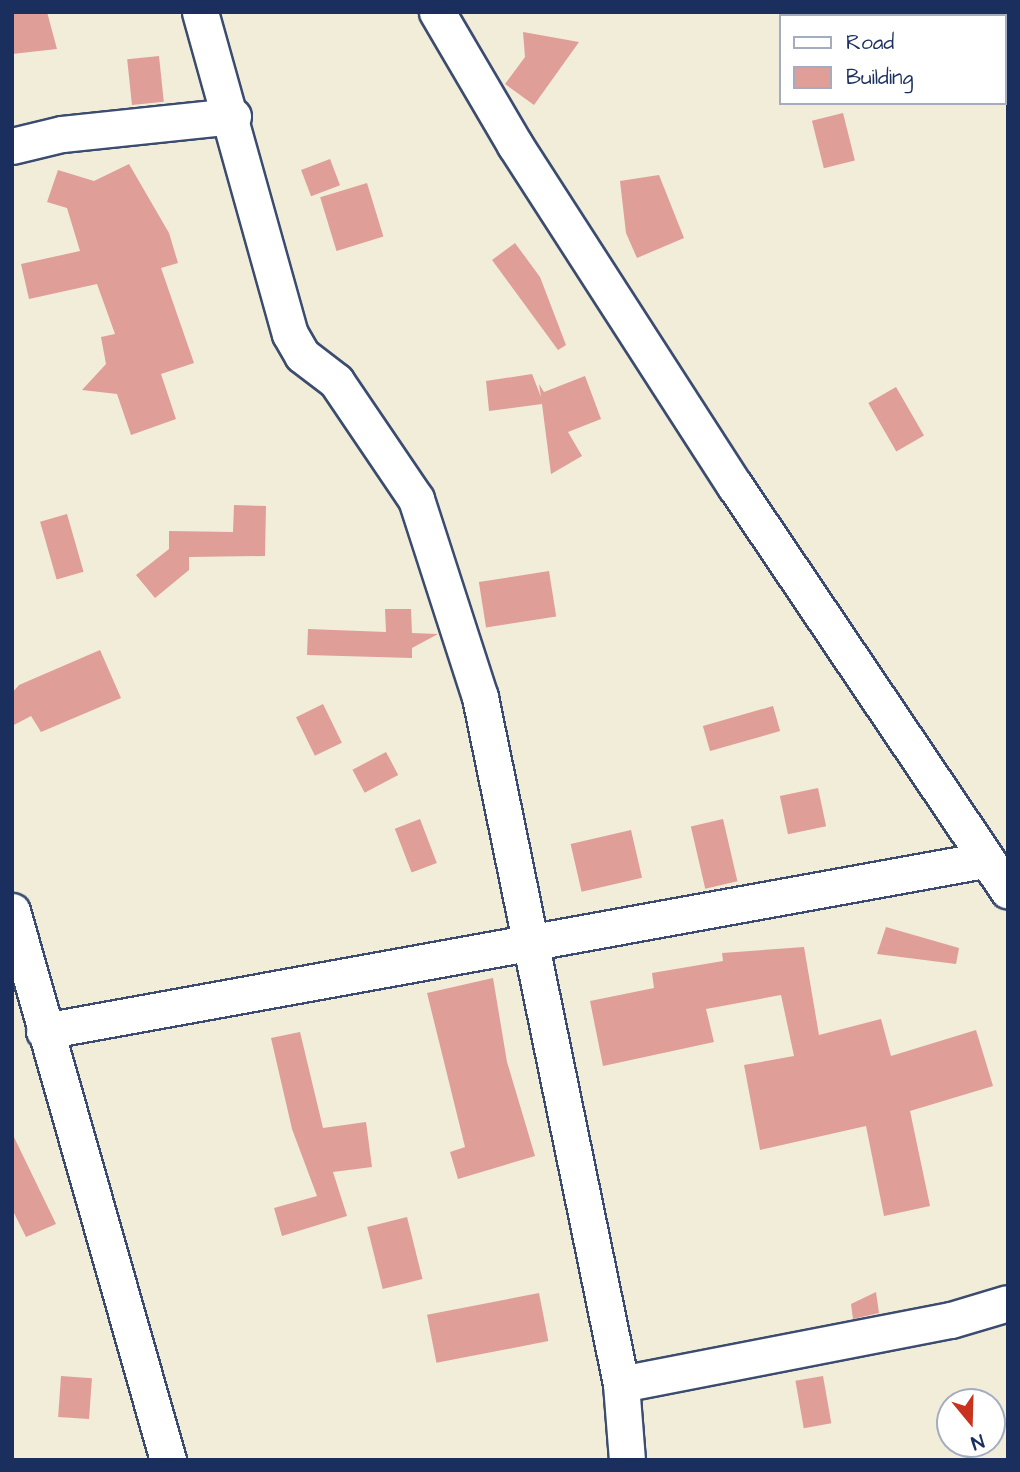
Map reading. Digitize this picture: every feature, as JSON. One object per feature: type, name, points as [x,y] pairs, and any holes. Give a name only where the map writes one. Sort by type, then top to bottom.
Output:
[{"type":"street","points":[[200,12],[233,117],[290,334],[302,355],[336,381],[416,499],[430,534],[480,697],[621,1384],[627,1460]]},
{"type":"street","points":[[44,1031],[529,945],[1001,879],[515,145],[437,12]]},
{"type":"street","points":[[12,146],[62,134],[233,117]]},
{"type":"street","points":[[12,911],[21,981],[44,1031],[168,1460]]},
{"type":"street","points":[[621,1384],[951,1320],[1008,1303]]},
{"type":"building","points":[[12,12],[47,12],[57,49],[12,54]]},
{"type":"building","points":[[523,32],[579,42],[534,105],[505,84],[525,57]]},
{"type":"building","points":[[159,56],[164,102],[132,105],[127,59]]},
{"type":"building","points":[[843,113],[855,161],[824,168],[812,121]]},
{"type":"building","points":[[330,159],[340,185],[311,196],[301,170]]},
{"type":"building","points":[[129,164],[169,233],[178,263],[161,268],[194,363],[161,374],[176,419],[131,435],[117,394],[82,390],[106,364],[101,337],[115,334],[97,284],[29,299],[21,264],[80,251],[67,208],[47,202],[58,170],[94,181]]},
{"type":"building","points":[[659,175],[684,238],[637,258],[626,233],[620,181]]},
{"type":"building","points":[[367,183],[383,237],[337,251],[320,197]]},
{"type":"building","points":[[515,243],[540,277],[566,345],[558,350],[492,260]]},
{"type":"building","points":[[532,374],[541,397],[539,384],[544,392],[585,376],[601,419],[568,432],[582,456],[551,474],[542,404],[489,411],[486,381]]},
{"type":"building","points":[[896,387],[924,435],[896,451],[868,403]]},
{"type":"building","points":[[234,505],[266,506],[265,556],[189,557],[189,570],[155,598],[136,575],[169,549],[169,531],[233,532]]},
{"type":"building","points":[[67,514],[84,572],[57,579],[40,522]]},
{"type":"building","points":[[549,571],[556,616],[486,628],[479,582]]},
{"type":"building","points":[[385,609],[411,609],[412,633],[438,634],[412,648],[412,658],[307,655],[308,629],[386,632]]},
{"type":"building","points":[[100,650],[121,698],[41,732],[31,716],[12,726],[12,693],[19,685]]},
{"type":"building","points":[[323,704],[342,743],[315,756],[296,717]]},
{"type":"building","points":[[773,706],[780,731],[710,751],[703,726]]},
{"type":"building","points":[[386,752],[398,775],[365,793],[352,770]]},
{"type":"building","points":[[818,788],[826,826],[788,834],[780,796]]},
{"type":"building","points":[[420,819],[437,863],[412,873],[395,829]]},
{"type":"building","points":[[723,819],[737,881],[705,889],[691,826]]},
{"type":"building","points":[[631,830],[642,878],[582,892],[571,844]]},
{"type":"building","points":[[886,927],[959,948],[956,964],[877,954]]},
{"type":"building","points":[[804,947],[819,1035],[881,1019],[891,1056],[976,1030],[993,1086],[910,1111],[930,1206],[884,1216],[866,1126],[760,1150],[744,1065],[794,1056],[781,995],[706,1009],[714,1042],[603,1066],[590,1001],[654,988],[652,973],[723,961],[722,953]]},
{"type":"building","points":[[493,978],[507,1062],[535,1156],[458,1179],[450,1152],[465,1147],[427,993]]},
{"type":"building","points":[[300,1032],[323,1128],[366,1122],[372,1167],[333,1172],[347,1216],[282,1236],[274,1208],[317,1196],[292,1129],[271,1038]]},
{"type":"building","points":[[12,1133],[56,1224],[26,1237],[12,1209]]},
{"type":"building","points":[[407,1217],[422,1279],[383,1289],[367,1227]]},
{"type":"building","points":[[876,1292],[879,1313],[853,1319],[851,1304]]},
{"type":"building","points":[[539,1293],[548,1341],[436,1363],[427,1315]]},
{"type":"building","points":[[61,1376],[92,1378],[89,1419],[58,1417]]},
{"type":"building","points":[[823,1376],[831,1423],[804,1428],[795,1381]]}]
